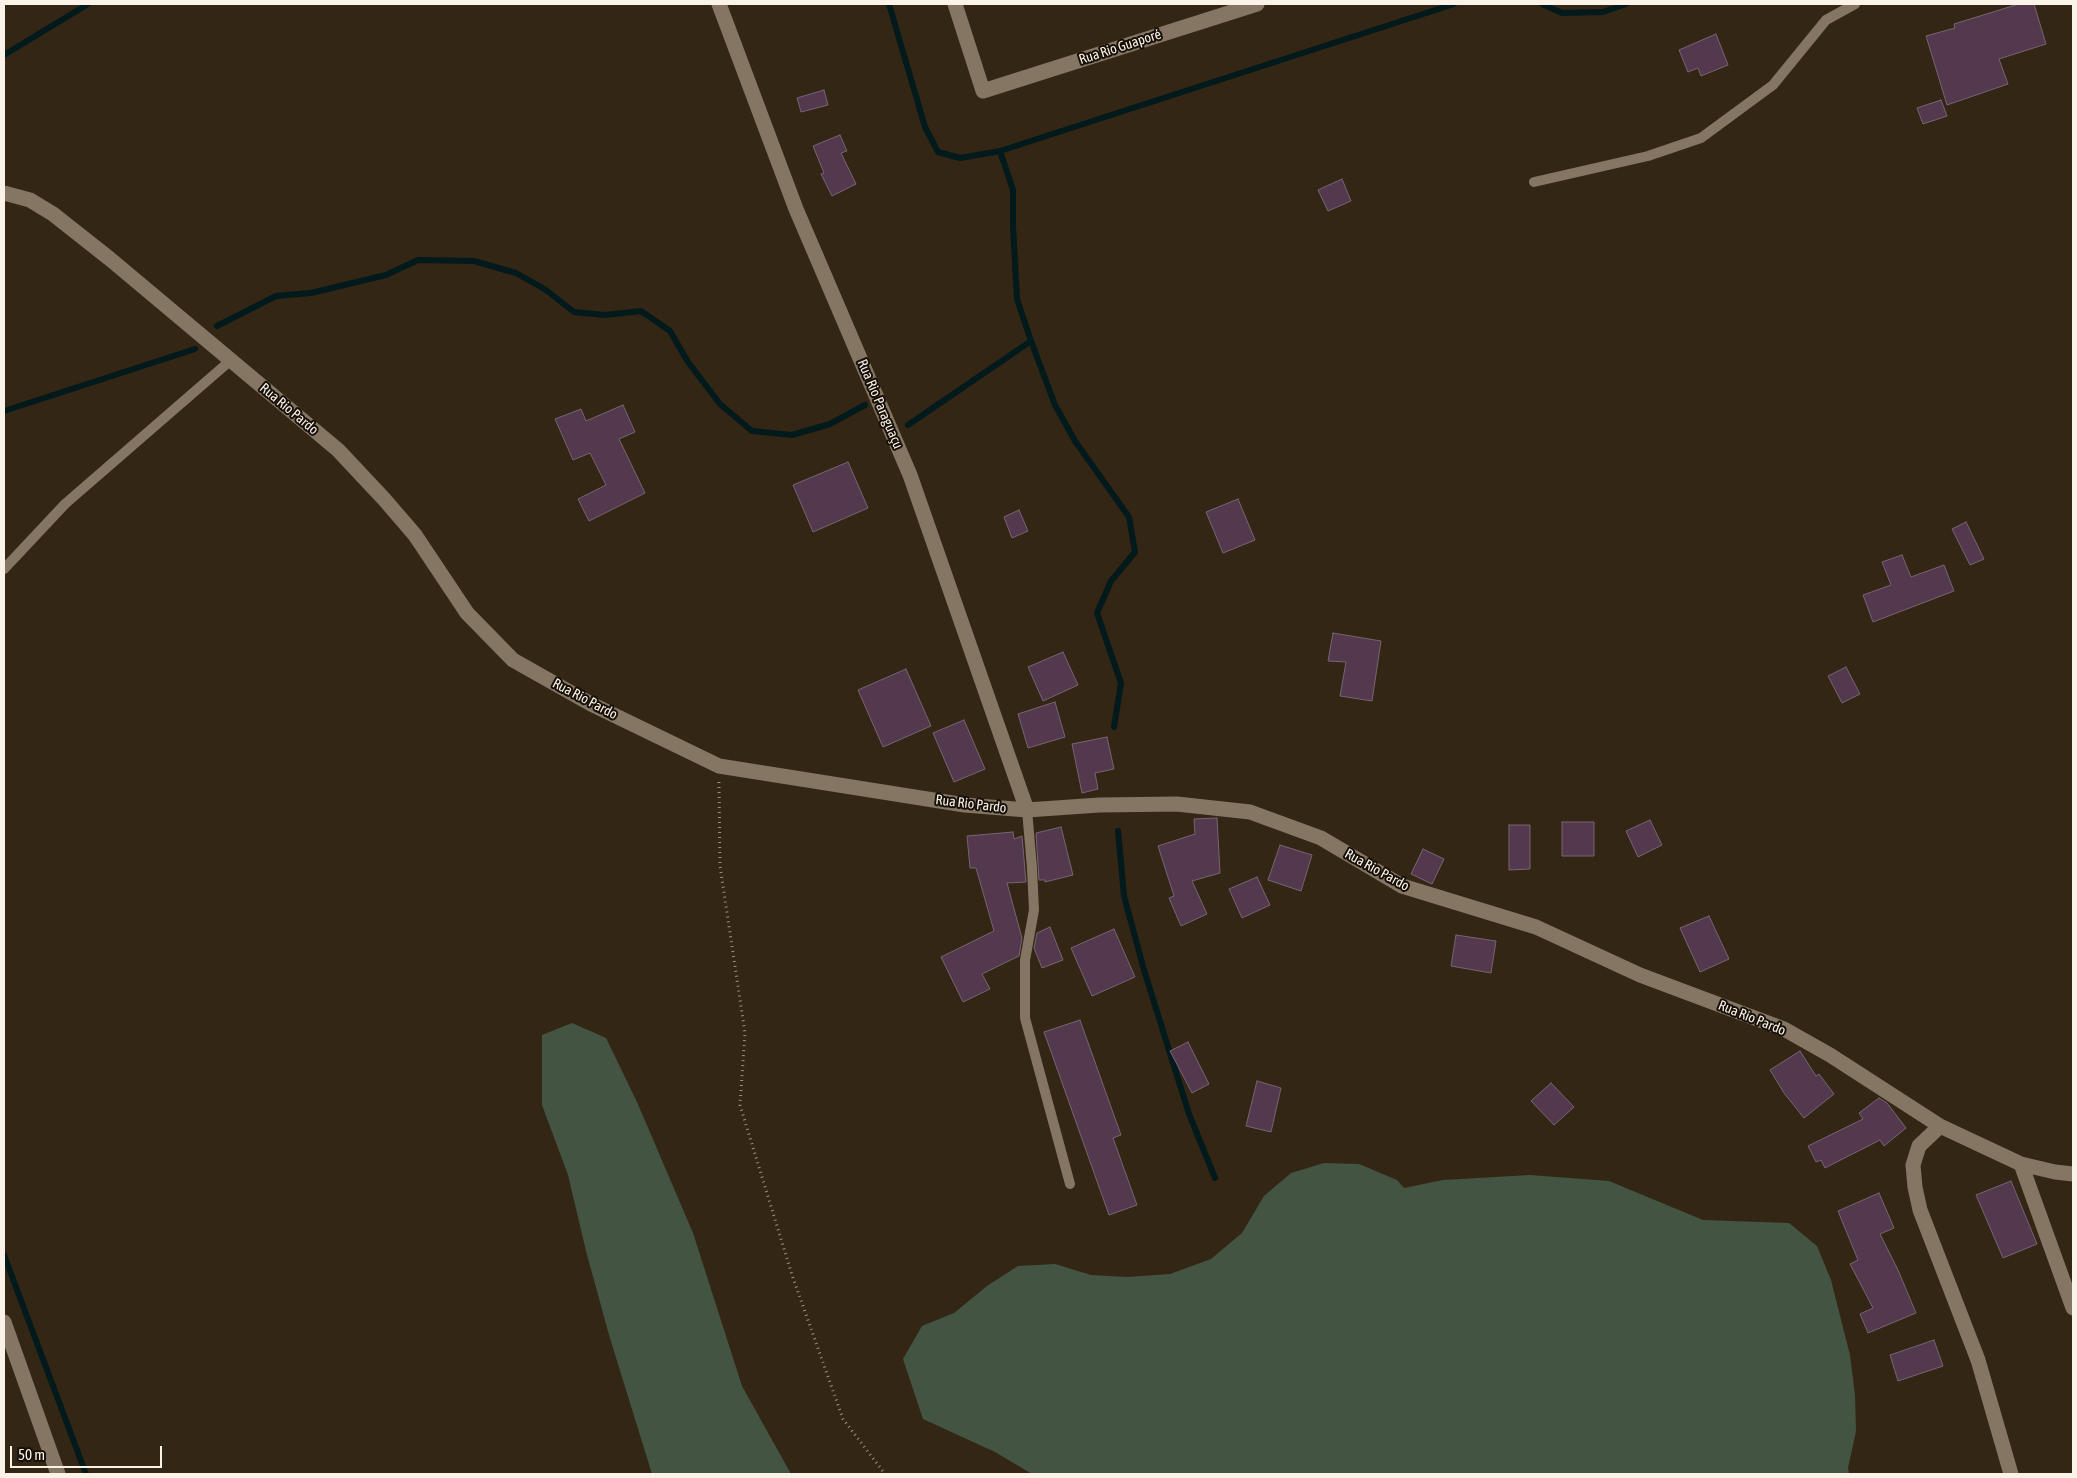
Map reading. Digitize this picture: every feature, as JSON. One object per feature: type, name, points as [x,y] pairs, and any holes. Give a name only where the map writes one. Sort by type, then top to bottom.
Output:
[{"type":"street","name":"Rua Rio Paraguaçu","points":[[719,4],[796,208],[910,475],[1026,810]]},
{"type":"street","name":"Rua Rio Guaporé","points":[[955,4],[983,91],[1256,4]]},
{"type":"street","name":"Rua Rio Pardo","points":[[4,193],[30,200],[53,214],[338,450],[415,535],[467,613],[513,660],[591,704],[719,766],[965,805],[1026,810],[1099,805],[1177,804],[1250,812],[1321,838],[1402,886],[1536,927],[1640,975],[1784,1029],[1830,1055],[1940,1126],[2020,1164],[2073,1174]]},
{"type":"street","points":[[1940,1126],[1919,1146],[1913,1164],[1915,1187],[1920,1210],[1978,1360],[2012,1474]]},
{"type":"street","points":[[2020,1164],[2073,1308]]},
{"type":"street","points":[[4,1322],[58,1474]]},
{"type":"lane","points":[[1534,182],[1648,156],[1701,138],[1773,85],[1826,20],[1855,4]]},
{"type":"lane","points":[[4,569],[64,504],[231,360]]},
{"type":"lane","points":[[1026,810],[1034,910],[1025,960],[1025,1018],[1070,1184]]},
{"type":"path","points":[[719,766],[720,866],[745,1033],[740,1105],[792,1275],[843,1419],[884,1474]]},
{"type":"green space","points":[[572,1023],[606,1038],[637,1102],[693,1233],[742,1386],[791,1474],[652,1474],[609,1335],[568,1175],[542,1105],[542,1035]]},
{"type":"green space","points":[[1324,1163],[1359,1164],[1397,1180],[1404,1188],[1443,1180],[1530,1175],[1609,1181],[1703,1220],[1789,1223],[1817,1246],[1831,1280],[1850,1355],[1855,1395],[1856,1431],[1848,1468],[1849,1474],[1032,1474],[995,1452],[923,1419],[903,1359],[922,1326],[954,1313],[987,1286],[1018,1266],[1055,1264],[1091,1275],[1128,1277],[1170,1274],[1211,1259],[1242,1233],[1264,1196],[1291,1173]]},
{"type":"building","points":[[2019,4],[2034,4],[2046,44],[1999,59],[2008,84],[1947,105],[1926,36],[1955,28],[1954,24]]},
{"type":"building","points":[[1716,34],[1728,65],[1701,76],[1698,68],[1688,72],[1679,50]]},
{"type":"building","points":[[824,90],[828,105],[801,112],[797,98]]},
{"type":"building","points":[[1941,100],[1947,116],[1923,124],[1917,108]]},
{"type":"building","points":[[840,135],[847,151],[841,153],[856,184],[832,196],[821,174],[824,173],[813,146]]},
{"type":"building","points":[[1342,179],[1351,201],[1328,211],[1318,190]]},
{"type":"building","points":[[623,405],[635,432],[619,439],[645,493],[589,521],[578,499],[606,485],[590,453],[573,460],[555,419],[581,409],[586,421]]},
{"type":"building","points":[[848,462],[868,508],[813,532],[793,485]]},
{"type":"building","points":[[1238,499],[1255,540],[1223,553],[1206,512]]},
{"type":"building","points":[[1019,510],[1028,531],[1012,538],[1004,517]]},
{"type":"building","points":[[1966,522],[1984,559],[1970,565],[1952,529]]},
{"type":"building","points":[[1902,555],[1911,577],[1944,565],[1954,591],[1873,622],[1863,595],[1891,585],[1882,562]]},
{"type":"building","points":[[1333,633],[1381,641],[1372,701],[1340,696],[1346,662],[1328,661]]},
{"type":"building","points":[[1063,652],[1078,685],[1043,701],[1028,667]]},
{"type":"building","points":[[1846,667],[1860,694],[1842,703],[1828,676]]},
{"type":"building","points":[[906,669],[931,726],[883,747],[858,690]]},
{"type":"building","points":[[1055,702],[1065,737],[1028,748],[1018,714]]},
{"type":"building","points":[[964,720],[985,769],[954,782],[933,733]]},
{"type":"building","points":[[1107,737],[1114,769],[1095,773],[1098,789],[1082,793],[1072,744]]},
{"type":"building","points":[[1217,818],[1220,873],[1192,881],[1207,914],[1181,926],[1169,898],[1174,896],[1158,846],[1195,834],[1194,819]]},
{"type":"building","points":[[1650,820],[1662,845],[1638,857],[1626,831]]},
{"type":"building","points":[[1562,822],[1594,822],[1594,856],[1562,856]]},
{"type":"building","points":[[1509,825],[1530,825],[1530,869],[1509,870]]},
{"type":"building","points":[[1061,827],[1073,875],[1045,882],[1045,880],[1039,880],[1036,833]]},
{"type":"building","points":[[1013,832],[1014,839],[1022,836],[1026,882],[1007,883],[1022,938],[1019,956],[982,974],[990,989],[963,1002],[941,957],[994,931],[976,868],[970,868],[967,836]]},
{"type":"building","points":[[1280,845],[1312,855],[1301,891],[1268,880]]},
{"type":"building","points":[[1423,849],[1444,859],[1432,884],[1411,874]]},
{"type":"building","points":[[1257,877],[1270,905],[1242,918],[1229,889]]},
{"type":"building","points":[[1709,916],[1729,959],[1700,972],[1680,928]]},
{"type":"building","points":[[1050,927],[1063,960],[1042,968],[1034,948],[1037,933]]},
{"type":"building","points":[[1114,929],[1135,977],[1092,996],[1071,948]]},
{"type":"building","points":[[1456,935],[1496,941],[1491,973],[1451,966]]},
{"type":"building","points":[[1080,1020],[1121,1135],[1113,1138],[1137,1205],[1109,1215],[1044,1032]]},
{"type":"building","points":[[1188,1042],[1209,1084],[1192,1093],[1170,1051]]},
{"type":"building","points":[[1800,1051],[1816,1076],[1819,1074],[1834,1094],[1804,1118],[1784,1093],[1770,1070]]},
{"type":"building","points":[[1257,1081],[1281,1088],[1271,1132],[1246,1126]]},
{"type":"building","points":[[1551,1083],[1574,1107],[1554,1125],[1531,1101]]},
{"type":"building","points":[[1879,1098],[1887,1103],[1906,1128],[1884,1146],[1880,1140],[1825,1168],[1821,1160],[1816,1162],[1808,1146],[1863,1119],[1859,1113]]},
{"type":"building","points":[[2011,1181],[2037,1244],[2003,1258],[1976,1195]]},
{"type":"building","points":[[1879,1193],[1894,1228],[1880,1234],[1916,1313],[1868,1333],[1860,1314],[1873,1308],[1850,1264],[1858,1260],[1838,1211]]},
{"type":"building","points":[[1934,1340],[1943,1366],[1898,1381],[1890,1355]]},
{"type":"waterway","points":[[4,55],[88,4]]},
{"type":"waterway","points":[[889,4],[925,127],[938,152],[960,158],[1000,151],[1454,4]]},
{"type":"waterway","points":[[1542,4],[1562,13],[1603,12],[1626,4]]},
{"type":"waterway","points":[[908,425],[1031,341],[1017,299],[1013,190],[1000,151]]},
{"type":"waterway","points":[[217,326],[276,296],[311,293],[386,275],[418,260],[474,261],[516,273],[546,290],[574,312],[605,315],[641,311],[670,331],[688,362],[720,404],[752,431],[792,435],[830,424],[865,405]]},
{"type":"waterway","points":[[1031,341],[1055,405],[1075,441],[1129,517],[1135,552],[1111,581],[1097,613],[1121,683],[1114,727]]},
{"type":"waterway","points":[[4,411],[195,349]]},
{"type":"waterway","points":[[1118,831],[1124,896],[1144,970],[1189,1114],[1215,1178]]},
{"type":"waterway","points":[[4,1255],[86,1474]]}]
